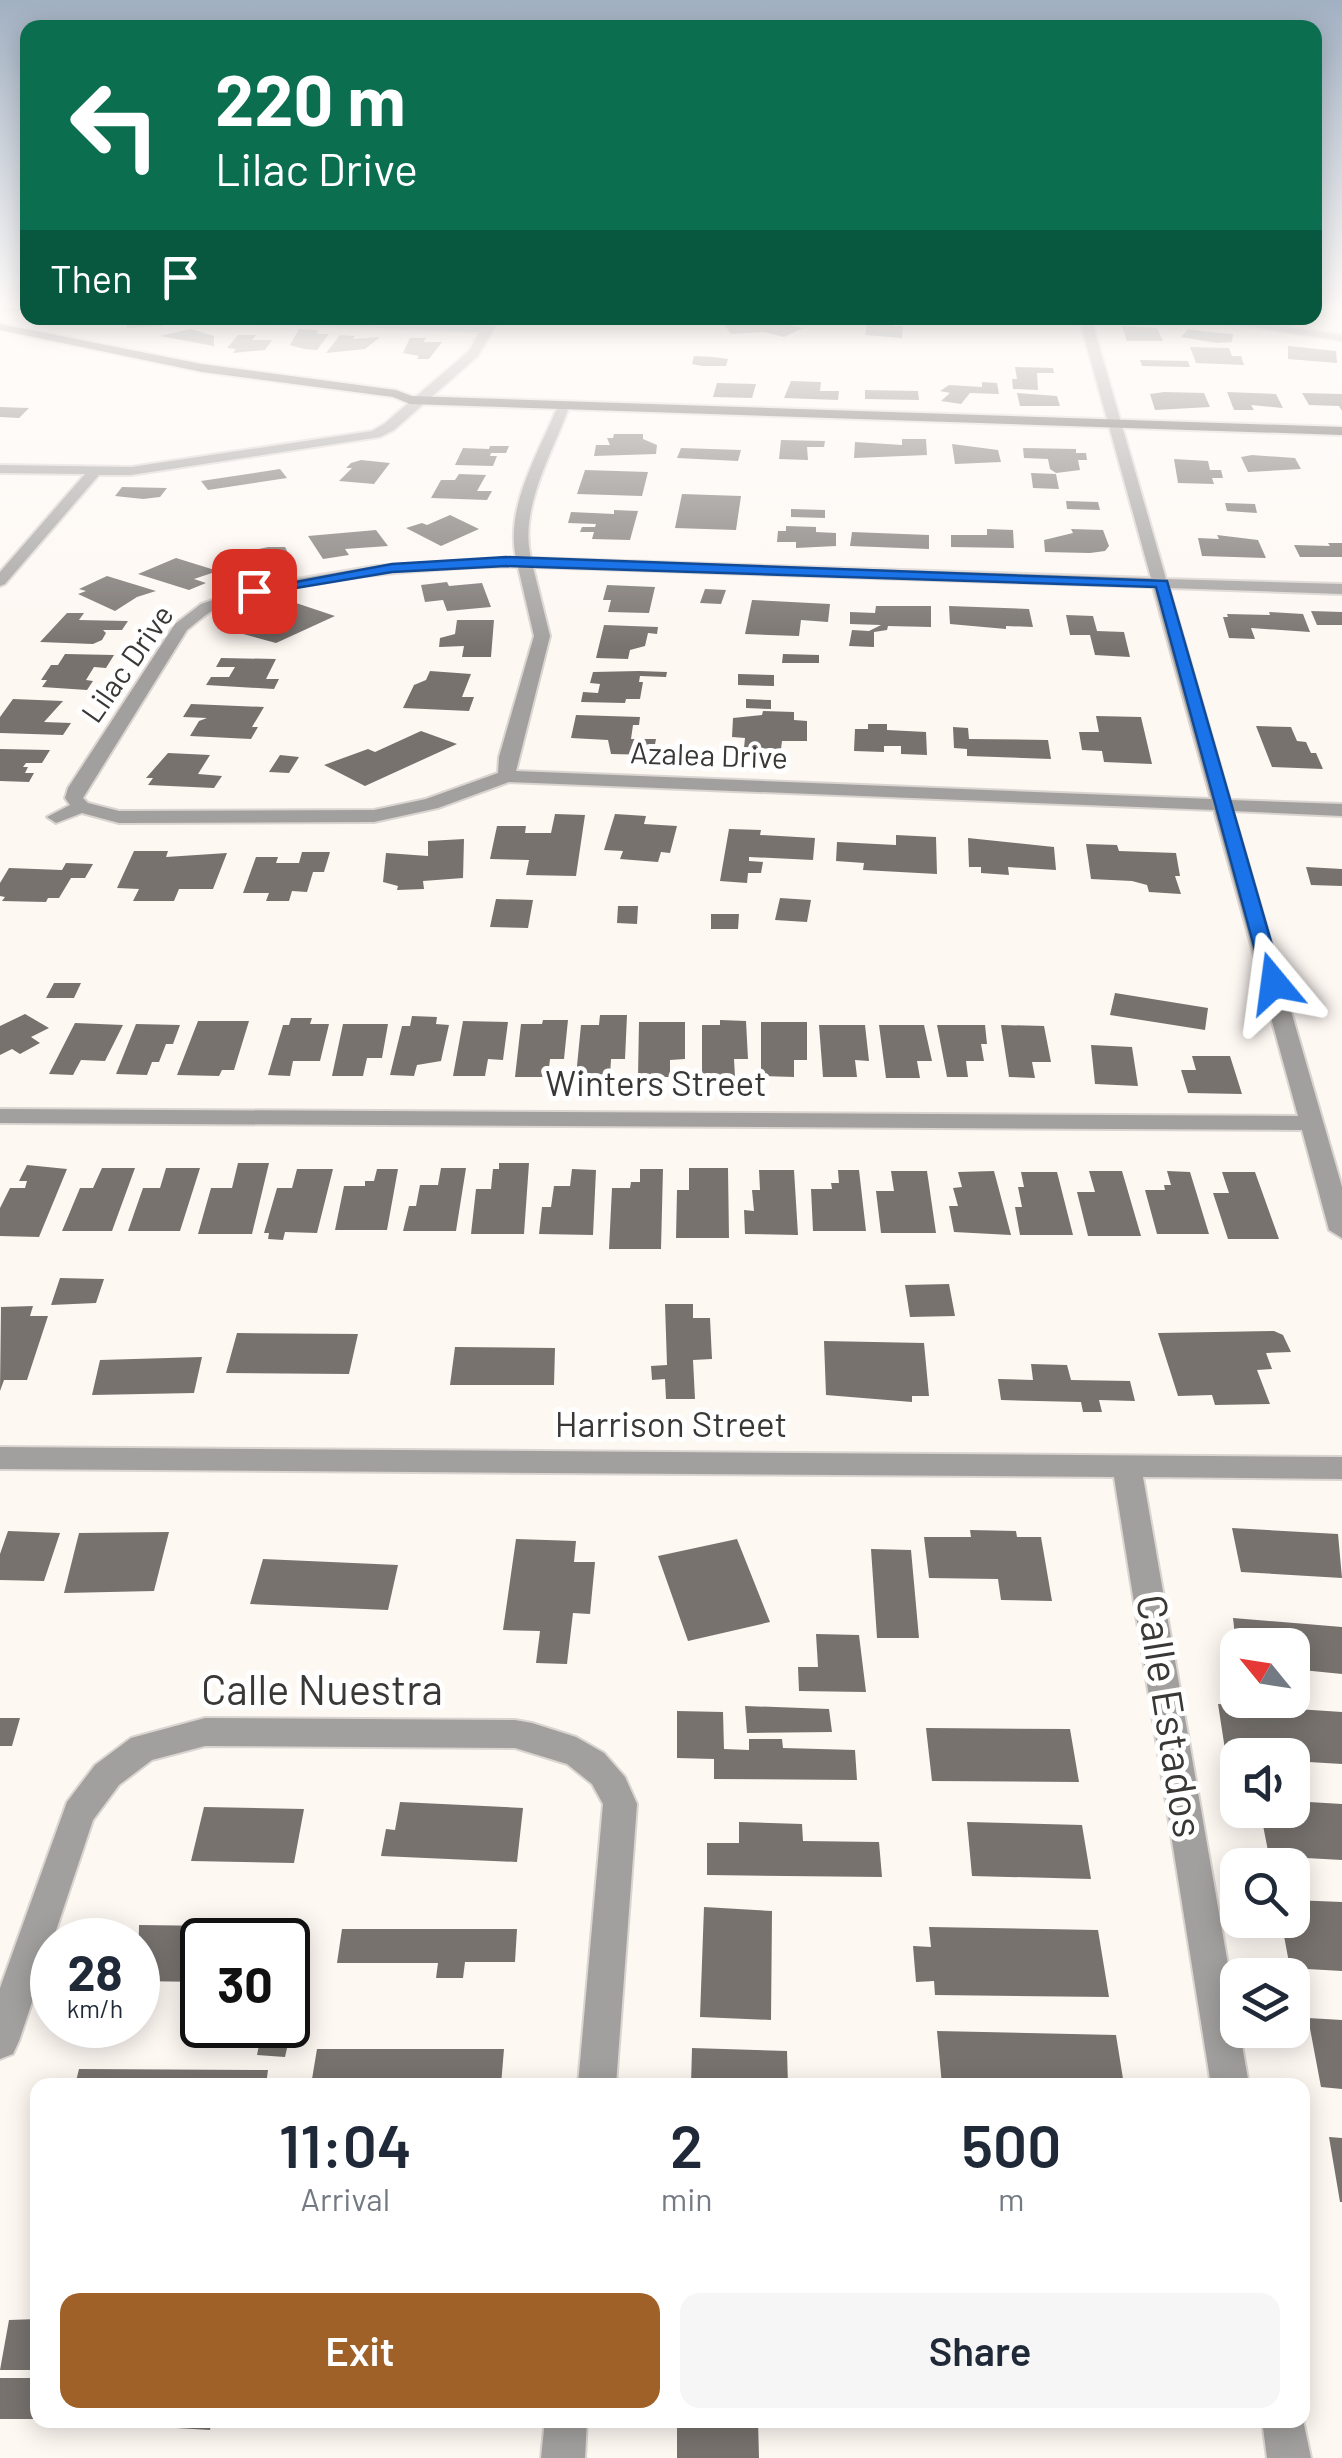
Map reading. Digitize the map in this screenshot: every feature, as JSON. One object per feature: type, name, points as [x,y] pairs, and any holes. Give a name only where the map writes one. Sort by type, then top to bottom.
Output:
[{"type":"main road","points":[[996,422],[1342,431]]},
{"type":"street","points":[[0,469],[94,472],[366,437],[395,422]]},
{"type":"street","points":[[508,776],[508,757],[542,636],[536,596],[522,562],[518,535],[523,510],[557,422]]},
{"type":"street","points":[[1117,422],[1342,1230]]},
{"type":"street","points":[[0,581],[94,472]]},
{"type":"street","name":"Lilac Drive","points":[[82,807],[74,798],[76,788],[182,628],[207,607],[254,591],[392,568],[522,562],[1342,590]]},
{"type":"street","name":"Azalea Drive","points":[[82,807],[119,817],[357,818],[431,804],[508,776],[1342,810]]},
{"type":"street","points":[[56,817],[82,807]]},
{"type":"street","name":"Winters Street","points":[[0,1116],[1312,1122]]},
{"type":"street","name":"Harrison Street","points":[[0,1458],[1342,1468]]},
{"type":"street","name":"Calle Estados","points":[[1126,1466],[1157,1631],[1229,2078]]},
{"type":"street","name":"Calle Nuestra","points":[[0,2041],[79,1813],[106,1776],[144,1748],[205,1732],[515,1734],[554,1743],[592,1761],[615,1786],[621,1821],[598,2078]]},
{"type":"street","points":[[563,2458],[565,2428]]},
{"type":"street","points":[[1284,2428],[1289,2458]]},
{"type":"building","points":[[614,434],[643,434],[643,439],[657,445],[656,454],[594,456],[596,445],[610,445],[607,438]]},
{"type":"building","points":[[902,439],[926,439],[927,455],[854,458],[855,442],[902,445]]},
{"type":"building","points":[[781,440],[825,441],[824,447],[807,447],[808,460],[779,459]]},
{"type":"building","points":[[952,444],[998,450],[1001,462],[955,464]]},
{"type":"building","points":[[509,446],[506,453],[491,453],[490,456],[497,456],[493,466],[455,465],[463,448]]},
{"type":"building","points":[[681,448],[741,450],[738,461],[677,458]]},
{"type":"building","points":[[1023,448],[1076,449],[1076,453],[1086,453],[1087,460],[1078,460],[1080,470],[1056,473],[1050,469],[1048,459],[1024,458]]},
{"type":"building","points":[[1241,457],[1295,458],[1301,469],[1248,472]]},
{"type":"building","points":[[1174,459],[1208,461],[1210,470],[1221,470],[1223,478],[1212,478],[1214,484],[1178,483]]},
{"type":"building","points":[[351,463],[390,463],[374,484],[339,481],[352,468],[346,468]]},
{"type":"building","points":[[280,469],[287,478],[208,490],[201,481]]},
{"type":"building","points":[[585,470],[648,472],[642,496],[577,494]]},
{"type":"building","points":[[1031,473],[1056,474],[1059,489],[1033,488]]},
{"type":"building","points":[[459,474],[486,475],[477,491],[492,491],[487,500],[431,498],[441,480],[455,480]]},
{"type":"building","points":[[122,487],[167,488],[160,497],[143,499],[115,496]]},
{"type":"building","points":[[682,494],[741,496],[736,530],[675,528]]},
{"type":"building","points":[[1066,501],[1098,502],[1100,510],[1067,509]]},
{"type":"building","points":[[1225,503],[1255,504],[1257,513],[1227,511]]},
{"type":"building","points":[[791,509],[825,510],[825,518],[791,517]]},
{"type":"building","points":[[614,510],[638,511],[630,540],[592,539],[594,532],[580,532],[582,527],[596,524],[568,523],[571,512],[614,514]]},
{"type":"building","points":[[450,515],[479,529],[441,546],[406,528],[427,525]]},
{"type":"building","points":[[786,526],[816,527],[816,532],[836,533],[836,546],[796,548],[796,542],[777,542],[778,531],[786,531]]},
{"type":"building","points":[[987,529],[1013,530],[1014,548],[951,547],[951,535],[987,535]]},
{"type":"building","points":[[1071,529],[1103,530],[1109,546],[1105,551],[1090,553],[1045,552],[1044,540],[1073,533]]},
{"type":"building","points":[[376,530],[388,546],[345,549],[349,555],[323,559],[308,536]]},
{"type":"building","points":[[852,532],[929,535],[929,549],[850,546]]},
{"type":"building","points":[[1217,535],[1258,540],[1266,558],[1202,556],[1198,538],[1219,539]]},
{"type":"building","points":[[1328,543],[1342,543],[1342,557],[1300,557],[1294,545],[1330,546]]},
{"type":"building","points":[[285,547],[294,564],[275,567],[270,560],[234,567],[226,556]]},
{"type":"building","points":[[176,558],[218,571],[194,579],[206,583],[189,590],[138,574]]},
{"type":"building","points":[[107,576],[156,591],[115,611],[78,594],[86,591],[79,589]]},
{"type":"building","points":[[447,582],[449,586],[482,583],[491,607],[447,611],[443,600],[425,602],[421,585]]},
{"type":"building","points":[[607,585],[655,587],[649,613],[608,612],[611,600],[603,600]]},
{"type":"building","points":[[705,589],[726,590],[721,604],[700,603]]},
{"type":"building","points":[[752,600],[830,604],[828,622],[801,620],[799,636],[745,634]]},
{"type":"building","points":[[293,602],[335,616],[276,643],[229,630],[272,607]]},
{"type":"building","points":[[876,606],[931,606],[931,627],[888,626],[887,630],[874,632],[874,647],[849,646],[852,630],[869,631],[881,625],[850,624],[850,612],[875,613]]},
{"type":"building","points":[[949,606],[1029,609],[1033,627],[950,624]]},
{"type":"building","points":[[1311,611],[1342,612],[1342,625],[1317,625]]},
{"type":"building","points":[[1269,612],[1303,614],[1310,632],[1251,628],[1255,639],[1229,638],[1223,617],[1227,614],[1270,615]]},
{"type":"building","points":[[67,613],[84,613],[79,620],[128,621],[122,630],[103,630],[106,633],[102,640],[93,644],[40,642]]},
{"type":"building","points":[[1066,615],[1093,616],[1097,631],[1124,632],[1130,657],[1095,655],[1090,635],[1070,635]]},
{"type":"building","points":[[457,620],[494,620],[491,657],[462,657],[464,646],[439,647],[440,638],[455,634]]},
{"type":"building","points":[[604,625],[658,627],[657,634],[648,633],[645,646],[630,650],[628,659],[596,658]]},
{"type":"building","points":[[65,654],[114,655],[106,668],[94,667],[86,680],[93,681],[87,690],[42,687],[47,680],[41,680],[51,665],[58,665]]},
{"type":"building","points":[[783,654],[819,655],[819,663],[782,663]]},
{"type":"building","points":[[221,658],[276,659],[266,679],[279,679],[274,689],[206,685],[211,677],[229,677],[235,667],[216,667]]},
{"type":"building","points":[[430,671],[471,674],[462,697],[474,697],[469,711],[403,708],[414,685],[426,680]]},
{"type":"building","points":[[593,672],[667,672],[666,677],[640,676],[640,699],[626,699],[625,703],[581,702],[583,692],[598,693],[600,684],[590,683]]},
{"type":"building","points":[[738,674],[774,675],[774,686],[738,685]]},
{"type":"building","points":[[13,699],[63,701],[44,722],[71,723],[63,735],[0,733],[0,717]]},
{"type":"building","points":[[746,699],[771,700],[771,709],[746,708]]},
{"type":"building","points":[[191,704],[264,707],[252,727],[258,727],[251,739],[190,736],[199,721],[207,718],[183,717]]},
{"type":"building","points":[[763,711],[794,712],[794,720],[807,721],[807,741],[782,741],[781,749],[744,748],[745,738],[732,737],[733,718],[762,715]]},
{"type":"building","points":[[576,715],[640,717],[639,725],[633,725],[631,739],[656,739],[653,755],[611,754],[608,740],[571,738]]},
{"type":"building","points":[[1096,716],[1141,717],[1152,764],[1104,762],[1102,751],[1082,750],[1079,732],[1099,732]]},
{"type":"building","points":[[868,724],[887,724],[887,730],[926,732],[927,755],[901,754],[901,746],[884,746],[884,752],[854,751],[855,729],[868,729]]},
{"type":"building","points":[[1256,726],[1291,727],[1297,741],[1306,742],[1311,753],[1316,753],[1323,769],[1272,767]]},
{"type":"building","points":[[953,727],[968,728],[969,739],[1048,740],[1051,759],[967,756],[967,749],[954,748]]},
{"type":"building","points":[[421,731],[457,744],[365,786],[324,765],[368,749],[375,752]]},
{"type":"building","points":[[0,749],[50,750],[42,763],[26,763],[23,767],[28,767],[25,773],[34,773],[29,782],[0,781]]},
{"type":"building","points":[[168,753],[210,755],[198,774],[222,776],[214,788],[148,785],[153,778],[146,778]]},
{"type":"building","points":[[280,755],[299,757],[289,773],[269,772]]},
{"type":"building","points":[[555,814],[585,815],[576,876],[526,875],[529,860],[490,859],[497,826],[526,826],[525,833],[551,833]]},
{"type":"building","points":[[615,814],[646,816],[644,824],[677,826],[670,853],[661,852],[658,862],[620,859],[623,851],[604,850]]},
{"type":"building","points":[[729,829],[815,838],[813,860],[749,857],[749,861],[763,862],[761,873],[748,873],[747,883],[720,881]]},
{"type":"building","points":[[896,835],[936,837],[937,874],[863,870],[864,863],[836,861],[837,842],[896,845]]},
{"type":"building","points":[[968,838],[1054,847],[1056,870],[1008,867],[1009,875],[981,873],[981,867],[969,867]]},
{"type":"building","points":[[464,839],[463,878],[423,881],[424,889],[397,890],[398,886],[383,882],[386,853],[428,856],[428,841]]},
{"type":"building","points":[[1086,844],[1117,845],[1119,851],[1176,853],[1180,876],[1175,876],[1181,894],[1149,892],[1147,885],[1132,881],[1091,879]]},
{"type":"building","points":[[134,851],[168,851],[166,857],[227,853],[213,889],[179,889],[174,901],[133,901],[139,889],[117,888]]},
{"type":"building","points":[[302,852],[330,852],[324,872],[313,872],[307,892],[292,891],[289,901],[266,901],[269,893],[243,893],[256,857],[278,857],[276,863],[299,863]]},
{"type":"building","points":[[66,863],[93,864],[85,878],[71,878],[59,898],[48,898],[46,902],[2,901],[5,897],[0,896],[0,883],[9,868],[62,870]]},
{"type":"building","points":[[1306,867],[1342,869],[1342,886],[1311,885]]},
{"type":"building","points":[[780,898],[811,900],[807,922],[775,920]]},
{"type":"building","points":[[496,899],[533,900],[528,928],[490,927]]},
{"type":"building","points":[[618,906],[638,906],[637,924],[617,923]]},
{"type":"building","points":[[711,914],[739,914],[738,929],[711,929]]},
{"type":"building","points":[[54,983],[81,983],[74,998],[46,998]]},
{"type":"building","points":[[1115,993],[1208,1008],[1205,1030],[1110,1015]]},
{"type":"building","points":[[25,1014],[49,1028],[31,1037],[40,1043],[20,1054],[12,1049],[0,1055],[0,1026]]},
{"type":"building","points":[[600,1015],[627,1015],[625,1059],[611,1059],[610,1076],[576,1076],[581,1025],[599,1025]]},
{"type":"building","points":[[412,1016],[437,1017],[436,1024],[449,1025],[441,1061],[417,1065],[414,1076],[390,1075],[402,1026],[410,1026]]},
{"type":"building","points":[[291,1018],[312,1018],[310,1024],[329,1024],[320,1061],[293,1061],[290,1076],[268,1075],[283,1025],[289,1025]]},
{"type":"building","points":[[543,1020],[568,1020],[564,1059],[550,1059],[548,1077],[515,1077],[521,1024],[542,1024]]},
{"type":"building","points":[[720,1020],[746,1021],[748,1059],[734,1059],[735,1077],[702,1077],[702,1025],[720,1025]]},
{"type":"building","points":[[198,1021],[249,1021],[234,1070],[222,1070],[219,1076],[177,1075]]},
{"type":"building","points":[[463,1021],[508,1022],[503,1060],[488,1059],[485,1076],[453,1076]]},
{"type":"building","points":[[639,1022],[685,1022],[685,1059],[670,1060],[670,1077],[638,1077]]},
{"type":"building","points":[[761,1022],[807,1022],[807,1060],[794,1060],[794,1077],[761,1076]]},
{"type":"building","points":[[75,1023],[123,1025],[105,1061],[81,1060],[73,1075],[49,1074]]},
{"type":"building","points":[[136,1024],[180,1025],[173,1044],[166,1044],[159,1062],[152,1062],[147,1075],[116,1074]]},
{"type":"building","points":[[343,1024],[388,1024],[382,1058],[367,1058],[363,1076],[332,1076]]},
{"type":"building","points":[[819,1025],[865,1025],[869,1061],[855,1060],[857,1077],[823,1077]]},
{"type":"building","points":[[879,1025],[924,1025],[932,1061],[917,1061],[920,1078],[886,1078]]},
{"type":"building","points":[[937,1025],[985,1025],[987,1044],[981,1044],[984,1061],[966,1061],[968,1077],[947,1077]]},
{"type":"building","points":[[1001,1025],[1044,1026],[1051,1062],[1032,1062],[1035,1078],[1009,1077]]},
{"type":"building","points":[[1091,1045],[1132,1047],[1138,1086],[1095,1084]]},
{"type":"building","points":[[1192,1056],[1230,1056],[1242,1094],[1188,1093],[1181,1070],[1196,1070]]},
{"type":"building","points":[[238,1163],[269,1163],[252,1234],[198,1234],[211,1188],[232,1188]]},
{"type":"building","points":[[499,1163],[529,1163],[524,1234],[471,1234],[476,1189],[491,1189],[493,1169],[499,1169]]},
{"type":"building","points":[[27,1165],[67,1169],[39,1237],[0,1236],[0,1208],[10,1188],[25,1188],[27,1181],[19,1181]]},
{"type":"building","points":[[102,1168],[135,1168],[112,1231],[62,1231],[80,1188],[93,1188]]},
{"type":"building","points":[[166,1168],[200,1168],[180,1231],[128,1231],[143,1188],[160,1188]]},
{"type":"building","points":[[441,1168],[466,1168],[456,1231],[403,1231],[409,1206],[416,1206],[420,1185],[438,1185]]},
{"type":"building","points":[[689,1168],[728,1168],[729,1238],[676,1238],[677,1190],[689,1190]]},
{"type":"building","points":[[297,1169],[333,1169],[317,1233],[285,1232],[283,1240],[268,1239],[269,1233],[264,1233],[277,1188],[292,1188]]},
{"type":"building","points":[[377,1169],[398,1169],[387,1230],[335,1230],[344,1186],[365,1186],[365,1181],[374,1181]]},
{"type":"building","points":[[572,1169],[596,1170],[593,1235],[539,1234],[542,1207],[551,1207],[554,1186],[570,1186]]},
{"type":"building","points":[[640,1169],[663,1169],[661,1249],[609,1249],[612,1188],[630,1188],[631,1182],[640,1182]]},
{"type":"building","points":[[759,1170],[794,1170],[798,1235],[745,1234],[744,1210],[754,1211],[752,1190],[760,1190]]},
{"type":"building","points":[[838,1170],[859,1170],[866,1231],[813,1231],[811,1189],[832,1189],[831,1183],[839,1183]]},
{"type":"building","points":[[891,1171],[927,1171],[936,1233],[881,1233],[876,1191],[894,1191]]},
{"type":"building","points":[[994,1171],[1011,1235],[954,1232],[949,1206],[958,1206],[953,1188],[962,1187],[958,1172]]},
{"type":"building","points":[[1089,1171],[1122,1171],[1141,1236],[1088,1236],[1077,1192],[1095,1192]]},
{"type":"building","points":[[1167,1171],[1190,1172],[1209,1234],[1157,1234],[1145,1190],[1165,1190],[1164,1185],[1171,1185]]},
{"type":"building","points":[[1021,1172],[1057,1172],[1073,1235],[1020,1235],[1015,1207],[1022,1207],[1018,1187],[1024,1187]]},
{"type":"building","points":[[1222,1172],[1255,1172],[1279,1239],[1228,1239],[1213,1193],[1229,1193]]},
{"type":"building","points":[[60,1278],[104,1279],[96,1303],[51,1305]]},
{"type":"building","points":[[949,1284],[955,1316],[910,1317],[905,1285]]},
{"type":"building","points":[[665,1304],[693,1304],[693,1318],[710,1318],[712,1359],[693,1360],[695,1399],[666,1399],[665,1379],[652,1380],[651,1366],[667,1365]]},
{"type":"building","points":[[33,1306],[30,1316],[48,1316],[27,1380],[4,1380],[0,1391],[1,1307]]},
{"type":"building","points":[[1274,1331],[1283,1335],[1291,1352],[1266,1353],[1272,1369],[1257,1370],[1270,1404],[1215,1405],[1212,1395],[1178,1396],[1158,1333]]},
{"type":"building","points":[[237,1333],[358,1334],[349,1374],[226,1373]]},
{"type":"building","points":[[824,1341],[924,1343],[929,1396],[912,1396],[912,1402],[826,1395]]},
{"type":"building","points":[[455,1347],[555,1348],[554,1385],[450,1385]]},
{"type":"building","points":[[202,1357],[194,1393],[92,1395],[100,1360]]},
{"type":"building","points":[[1031,1364],[1067,1365],[1071,1380],[1130,1381],[1135,1401],[1099,1400],[1102,1412],[1083,1412],[1081,1402],[1001,1400],[998,1379],[1033,1380]]},
{"type":"building","points":[[1232,1528],[1338,1534],[1342,1578],[1241,1572]]},
{"type":"building","points":[[970,1530],[1016,1531],[1017,1537],[1041,1537],[1052,1601],[1001,1600],[998,1579],[929,1578],[924,1537],[971,1537]]},
{"type":"building","points":[[8,1531],[60,1533],[44,1581],[0,1580],[0,1554]]},
{"type":"building","points":[[169,1532],[154,1591],[64,1593],[79,1533]]},
{"type":"building","points":[[516,1539],[576,1541],[574,1562],[595,1562],[590,1614],[573,1613],[567,1664],[536,1663],[540,1631],[503,1630]]},
{"type":"building","points":[[737,1539],[770,1622],[688,1641],[658,1556]]},
{"type":"building","points":[[871,1549],[911,1550],[919,1638],[877,1638]]},
{"type":"building","points":[[263,1559],[398,1565],[388,1610],[250,1604]]},
{"type":"building","points":[[1233,1618],[1342,1627],[1342,1674],[1310,1671],[1310,1628],[1234,1628]]},
{"type":"building","points":[[816,1634],[859,1635],[866,1692],[799,1691],[798,1667],[818,1667]]},
{"type":"building","points":[[745,1706],[829,1709],[832,1732],[747,1733]]},
{"type":"building","points":[[1310,1710],[1342,1712],[1342,1764],[1310,1762],[1310,1738],[1223,1738],[1220,1718],[1310,1718]]},
{"type":"building","points":[[677,1711],[723,1712],[724,1749],[749,1750],[749,1739],[782,1739],[783,1748],[855,1750],[857,1780],[714,1779],[714,1759],[677,1758]]},
{"type":"building","points":[[0,1718],[20,1718],[12,1746],[0,1746]]},
{"type":"building","points":[[926,1728],[1070,1729],[1079,1782],[932,1781]]},
{"type":"building","points":[[400,1802],[523,1808],[517,1862],[381,1856],[386,1829],[395,1830]]},
{"type":"building","points":[[1310,1802],[1342,1804],[1342,1860],[1310,1858],[1310,1848],[1267,1848],[1264,1828],[1310,1828]]},
{"type":"building","points":[[204,1807],[304,1809],[294,1863],[191,1861]]},
{"type":"building","points":[[739,1822],[802,1824],[803,1841],[879,1842],[882,1877],[707,1875],[707,1843],[739,1843]]},
{"type":"building","points":[[967,1822],[1082,1825],[1091,1879],[972,1876]]},
{"type":"building","points":[[1310,1901],[1342,1902],[1342,1971],[1310,1969],[1310,1958],[1288,1958],[1284,1938],[1310,1938]]},
{"type":"building","points":[[704,1907],[772,1911],[771,2020],[700,2017]]},
{"type":"building","points":[[160,1925],[180,1926],[180,1982],[160,1981]]},
{"type":"building","points":[[929,1927],[1098,1930],[1109,1997],[935,1995],[934,1981],[916,1982],[913,1946],[931,1947]]},
{"type":"building","points":[[342,1929],[517,1929],[515,1962],[465,1962],[463,1978],[436,1978],[438,1963],[337,1963]]},
{"type":"building","points":[[1310,2018],[1342,2020],[1342,2089],[1321,2087]]},
{"type":"building","points":[[937,2031],[1116,2035],[1123,2078],[941,2078]]},
{"type":"building","points":[[258,2048],[287,2048],[285,2057],[257,2055]]},
{"type":"building","points":[[692,2048],[787,2051],[788,2078],[691,2078]]},
{"type":"building","points":[[317,2049],[504,2049],[502,2078],[312,2078]]},
{"type":"building","points":[[79,2069],[268,2070],[267,2078],[77,2078]]},
{"type":"building","points":[[1329,2137],[1342,2138],[1342,2202],[1340,2202]]},
{"type":"building","points":[[30,2319],[30,2370],[0,2370],[9,2320]]},
{"type":"building","points":[[0,2378],[30,2378],[30,2419],[0,2419]]},
{"type":"building","points":[[677,2428],[758,2428],[759,2458],[677,2458]]},
{"type":"route","points":[[254,591],[392,568],[506,562],[1162,584],[1274,983]]}]
